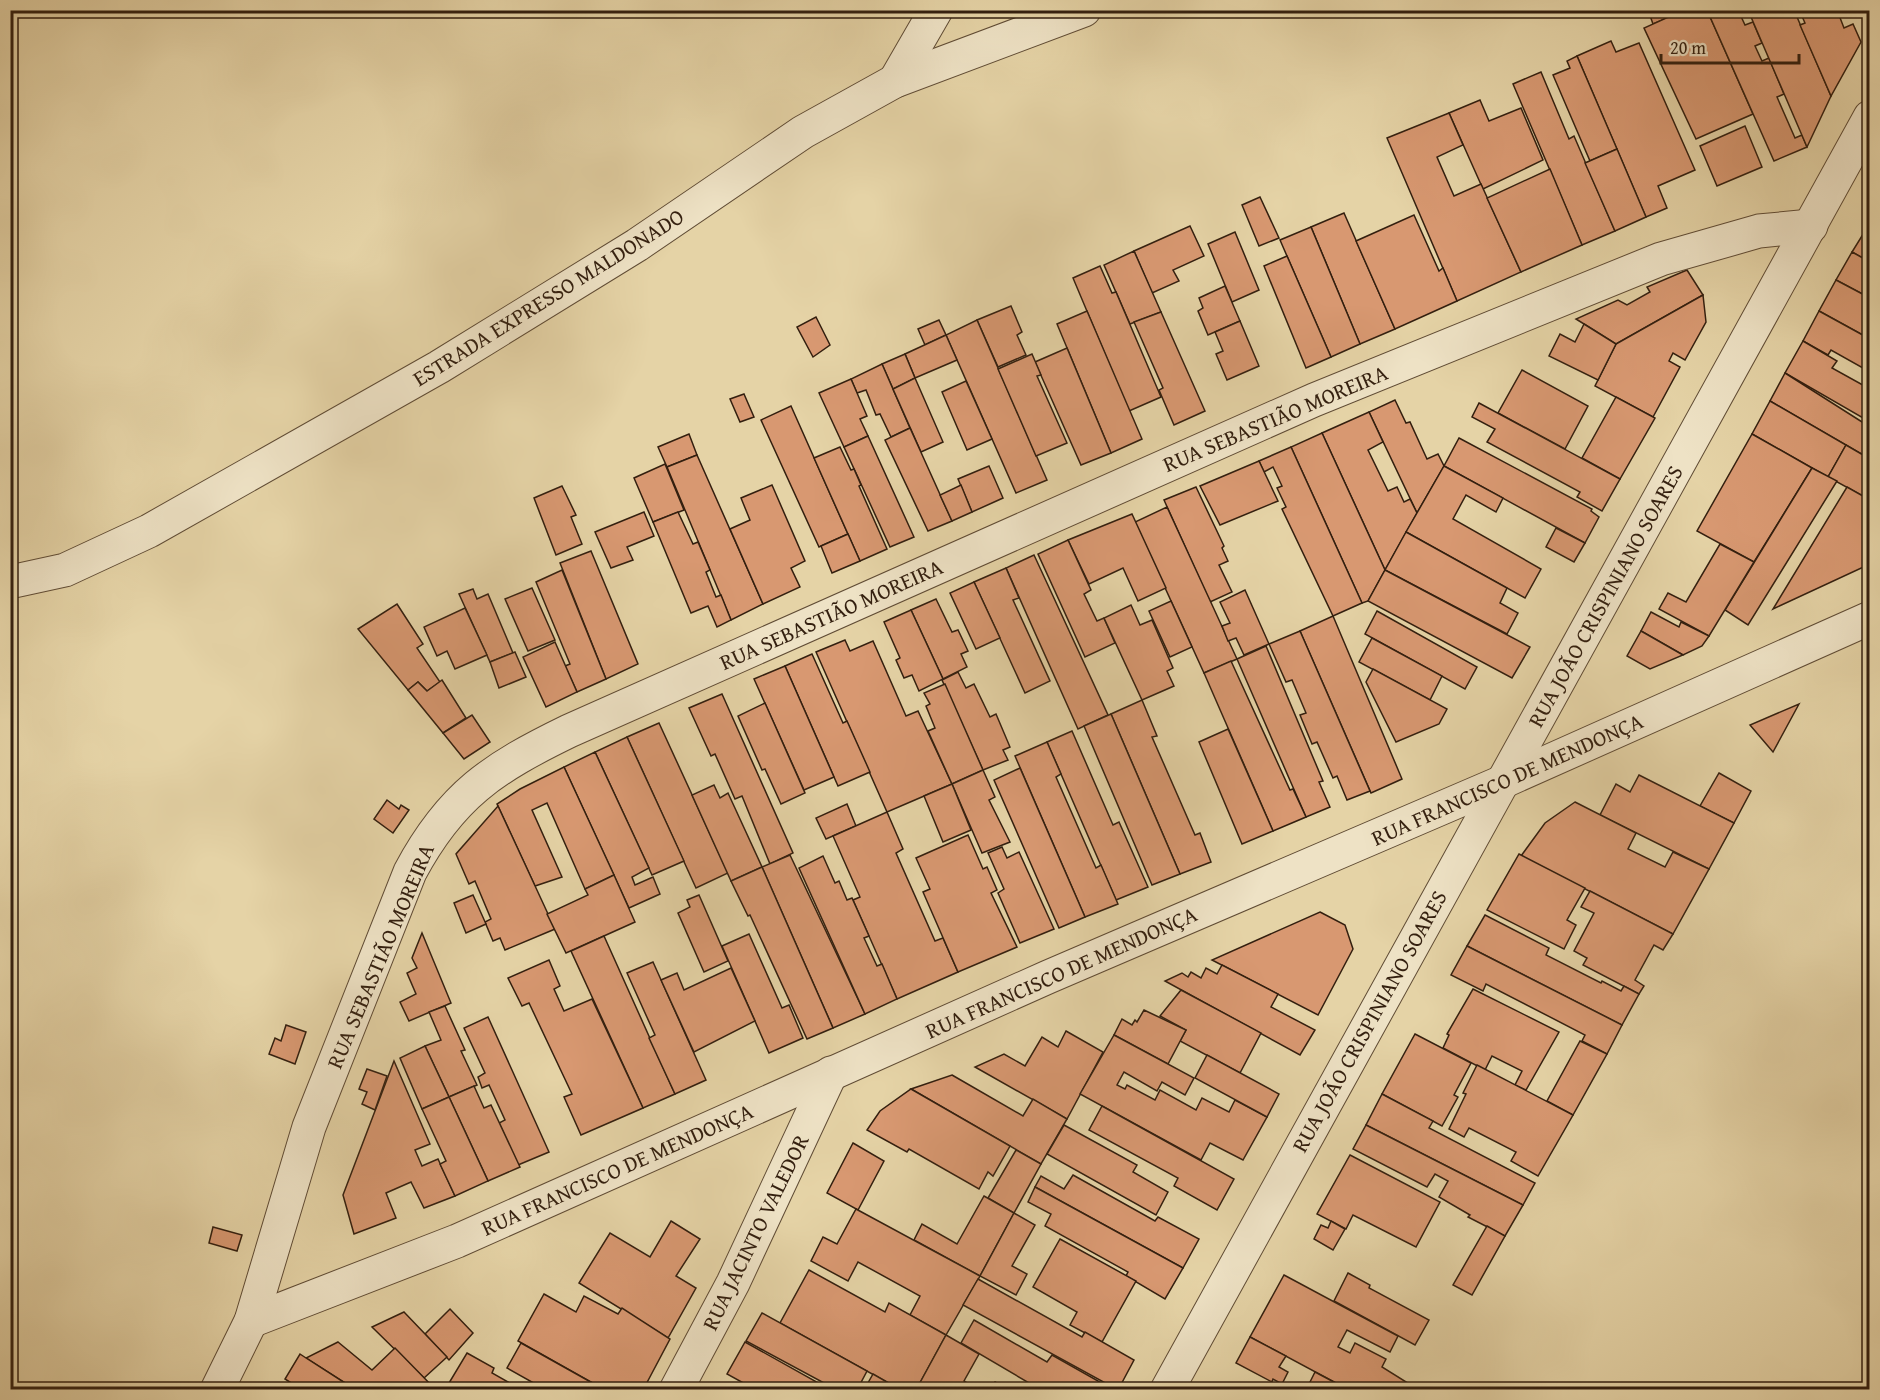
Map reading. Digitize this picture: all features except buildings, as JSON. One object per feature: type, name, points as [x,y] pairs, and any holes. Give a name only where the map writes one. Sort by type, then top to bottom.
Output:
[{"type":"street","points":[[895,81],[936,10]]},
{"type":"street","name":"ESTRADA EXPRESSO MALDONADO","points":[[10,582],[65,570],[150,531],[387,396],[637,245],[803,132],[895,81],[1084,10]]},
{"type":"street","name":"RUA JOÃO CRISPINIANO SOARES","points":[[1167,1389],[1500,783],[1811,226],[1869,117]]},
{"type":"street","name":"RUA SEBASTIÃO MOREIRA","points":[[218,1389],[251,1321],[309,1127],[410,872],[427,840],[448,812],[477,784],[515,758],[569,731],[1314,399],[1661,259],[1759,231],[1811,226]]},
{"type":"street","name":"RUA FRANCISCO DE MENDONÇA","points":[[251,1321],[457,1241],[831,1073],[1500,783],[1869,618]]},
{"type":"street","name":"RUA JACINTO VALEDOR","points":[[676,1389],[733,1284],[831,1073]]}]
